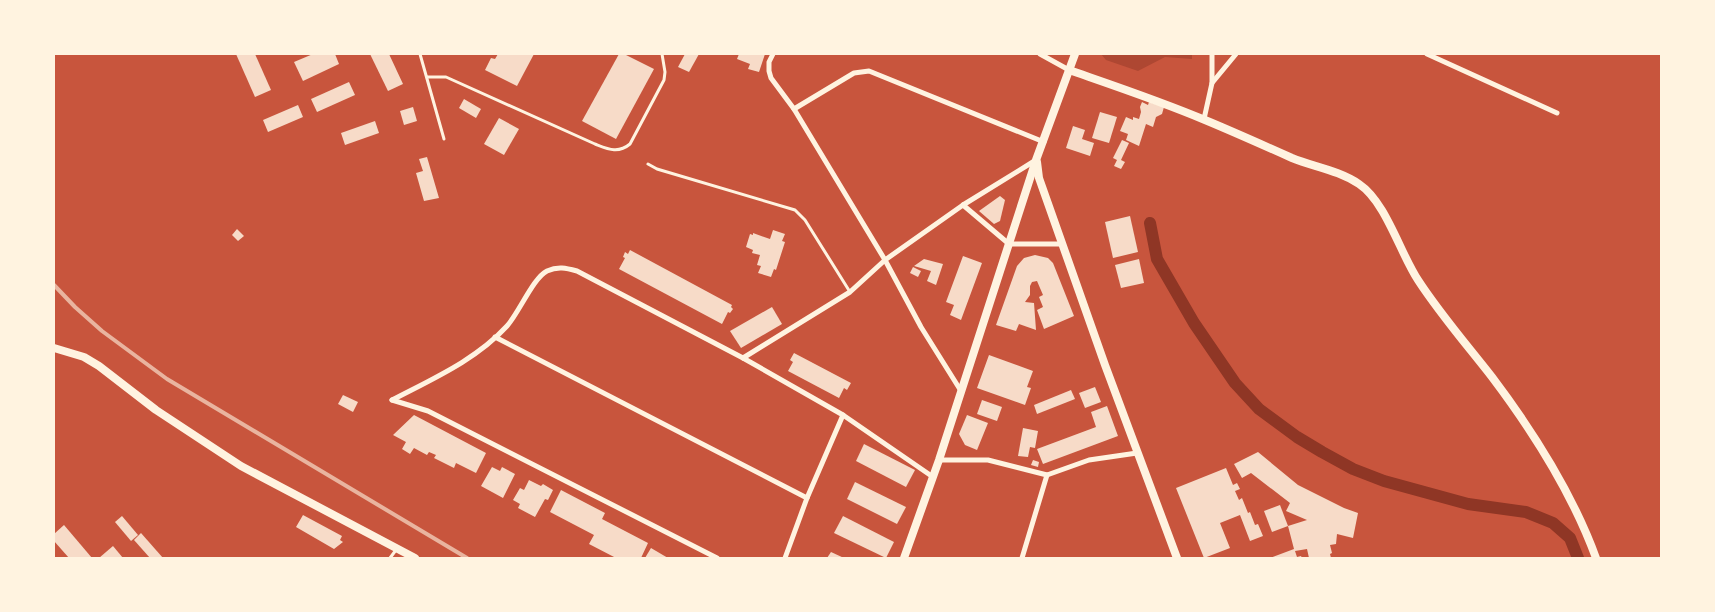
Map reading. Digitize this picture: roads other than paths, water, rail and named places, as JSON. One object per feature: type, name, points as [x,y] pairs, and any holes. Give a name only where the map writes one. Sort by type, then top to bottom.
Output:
[{"type":"street","points":[[772,54],[769,62],[771,78],[794,110],[885,260],[921,327],[961,391]]},
{"type":"street","points":[[1040,54],[1069,70],[1204,119],[1299,161],[1344,175],[1361,185],[1374,198],[1387,219],[1398,244],[1430,299],[1493,379],[1532,435],[1565,490],[1596,558]]},
{"type":"street","points":[[904,558],[939,460],[1036,160],[1075,54]]},
{"type":"street","points":[[1204,119],[1212,83],[1212,54]]},
{"type":"street","points":[[1212,83],[1236,54]]},
{"type":"street","points":[[1427,54],[1557,113]]},
{"type":"street","points":[[794,110],[854,73],[869,71],[1044,142]]},
{"type":"street","points":[[743,358],[850,292],[885,260],[963,206],[1036,160]]},
{"type":"street","points":[[1036,160],[1039,178],[1062,244],[1177,558]]},
{"type":"street","points":[[963,206],[1009,244],[1062,244]]},
{"type":"street","points":[[717,558],[428,411],[392,400],[444,373],[482,349],[508,325],[534,286],[546,272],[559,267],[577,271],[743,358],[843,415],[933,477]]},
{"type":"street","points":[[495,337],[807,498]]},
{"type":"street","points":[[54,348],[84,357],[99,366],[156,410],[241,466],[415,558]]},
{"type":"street","points":[[785,558],[807,498],[843,415]]},
{"type":"street","points":[[939,460],[988,460],[1047,475],[1089,460],[1138,452]]},
{"type":"street","points":[[1022,558],[1047,475]]},
{"type":"lane","points":[[420,54],[444,139]]},
{"type":"lane","points":[[427,77],[446,77],[612,150],[620,150],[630,144],[664,80],[665,72],[662,54]]},
{"type":"lane","points":[[648,164],[657,169],[794,210],[805,220],[850,292]]},
{"type":"lane","points":[[390,558],[396,549]]},
{"type":"waterway","points":[[1150,223],[1157,259],[1194,323],[1235,383],[1259,409],[1297,437],[1353,469],[1384,481],[1468,504],[1526,512],[1553,523],[1570,538],[1578,558]]},
{"type":"railway","points":[[54,285],[102,331],[167,379],[467,558]]}]
